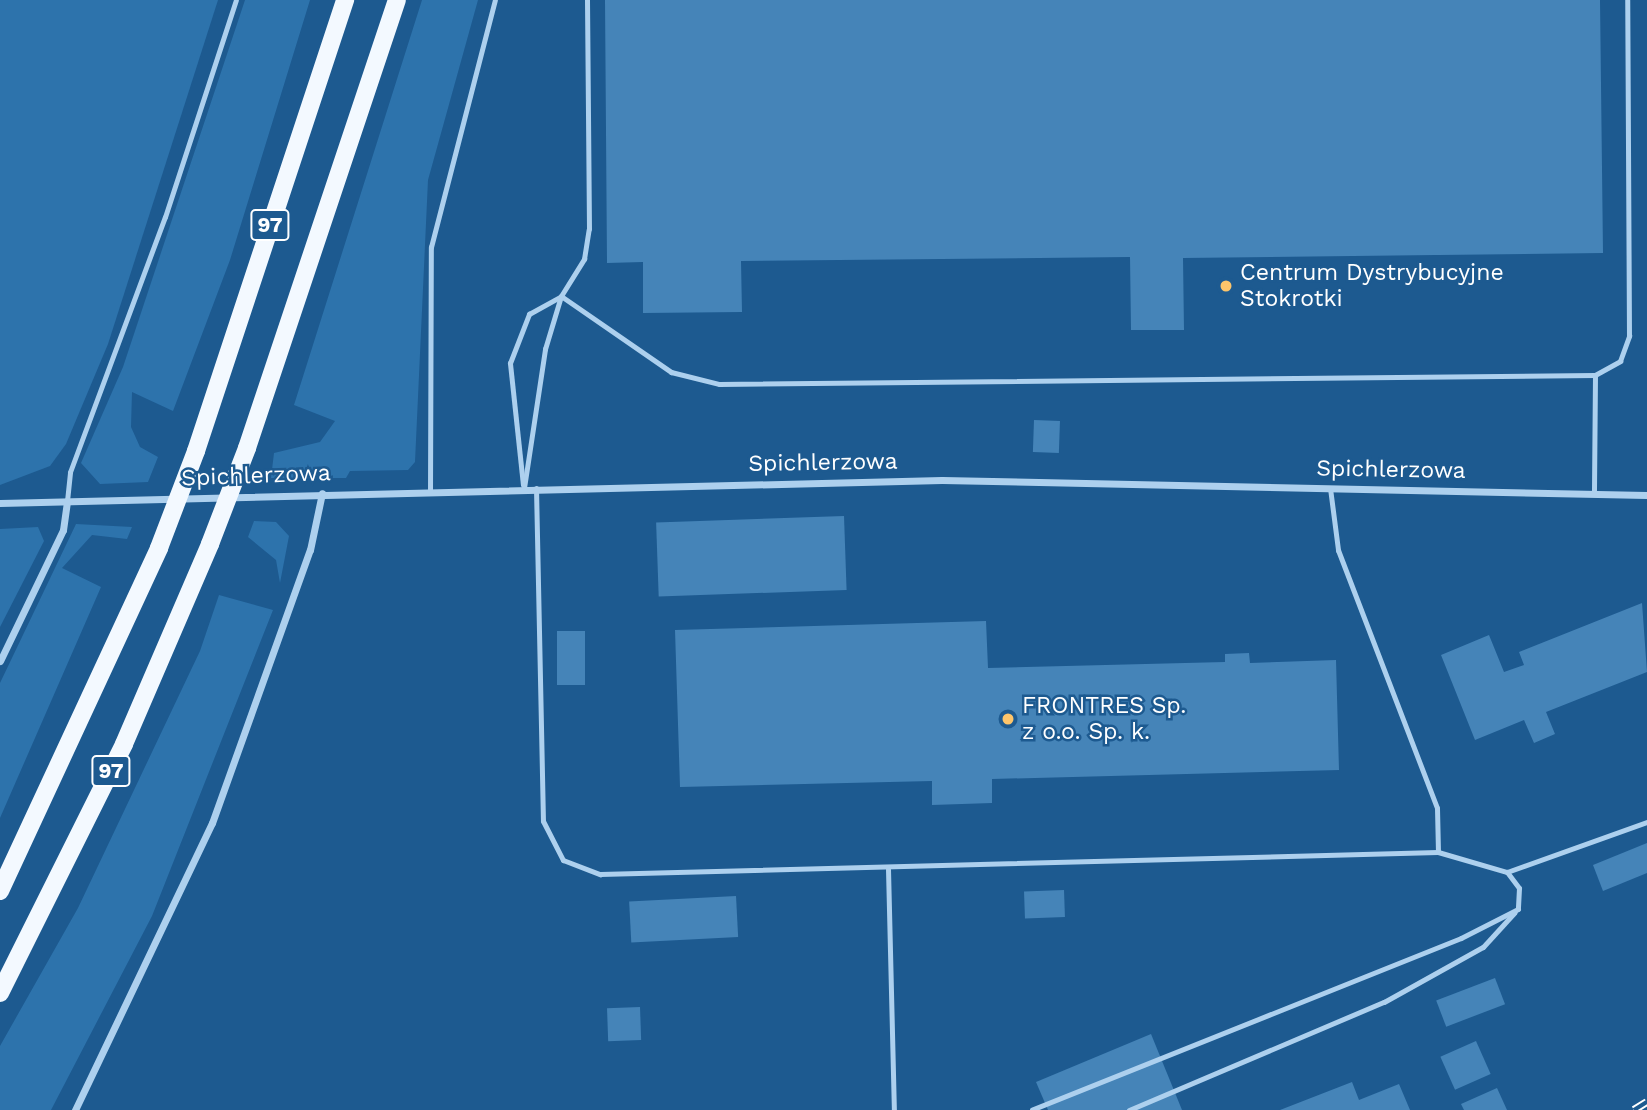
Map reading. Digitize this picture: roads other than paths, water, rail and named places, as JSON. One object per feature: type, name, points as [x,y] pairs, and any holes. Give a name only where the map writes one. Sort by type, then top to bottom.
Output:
[{"type":"main road","name":"97","points":[[0,891],[159,548],[196,451],[345,0]]},
{"type":"main road","name":"97","points":[[0,993],[124,744],[210,544],[247,448],[397,0]]},
{"type":"street","name":"Spichlerzowa","points":[[0,503],[524,488],[942,480],[1647,495]]},
{"type":"street","points":[[75,1110],[212,823],[310,550],[322,494]]},
{"type":"street","points":[[0,661],[63,530],[67,500]]},
{"type":"lane","points":[[67,500],[69,472],[165,217],[236,0]]},
{"type":"lane","points":[[430,491],[431,247],[495,0]]},
{"type":"lane","points":[[524,488],[545,349],[561,296],[584,259],[589,229],[587,0]]},
{"type":"lane","points":[[561,296],[671,372],[719,384],[1595,374],[1620,361],[1629,336],[1627,0]]},
{"type":"lane","points":[[524,488],[510,363],[528,314],[561,296]]},
{"type":"lane","points":[[1594,494],[1595,374]]},
{"type":"lane","points":[[537,488],[543,821],[564,860],[600,874],[888,869],[1438,852],[1507,872],[1647,822]]},
{"type":"lane","points":[[1330,488],[1338,551],[1437,808],[1438,852]]},
{"type":"lane","points":[[888,869],[894,1110]]},
{"type":"lane","points":[[1129,1110],[1384,1002],[1483,947],[1518,909],[1519,888],[1507,872]]},
{"type":"lane","points":[[1032,1110],[1461,938],[1518,909]]},
{"type":"railway","points":[[1634,1110],[1647,1102]]},
{"type":"place","name":"Centrum Dystrybucyjne Stokrotki","points":[[1226,286]]},
{"type":"place","name":"FRONTRES Sp. z o.o. Sp. k.","points":[[1008,719]]}]
